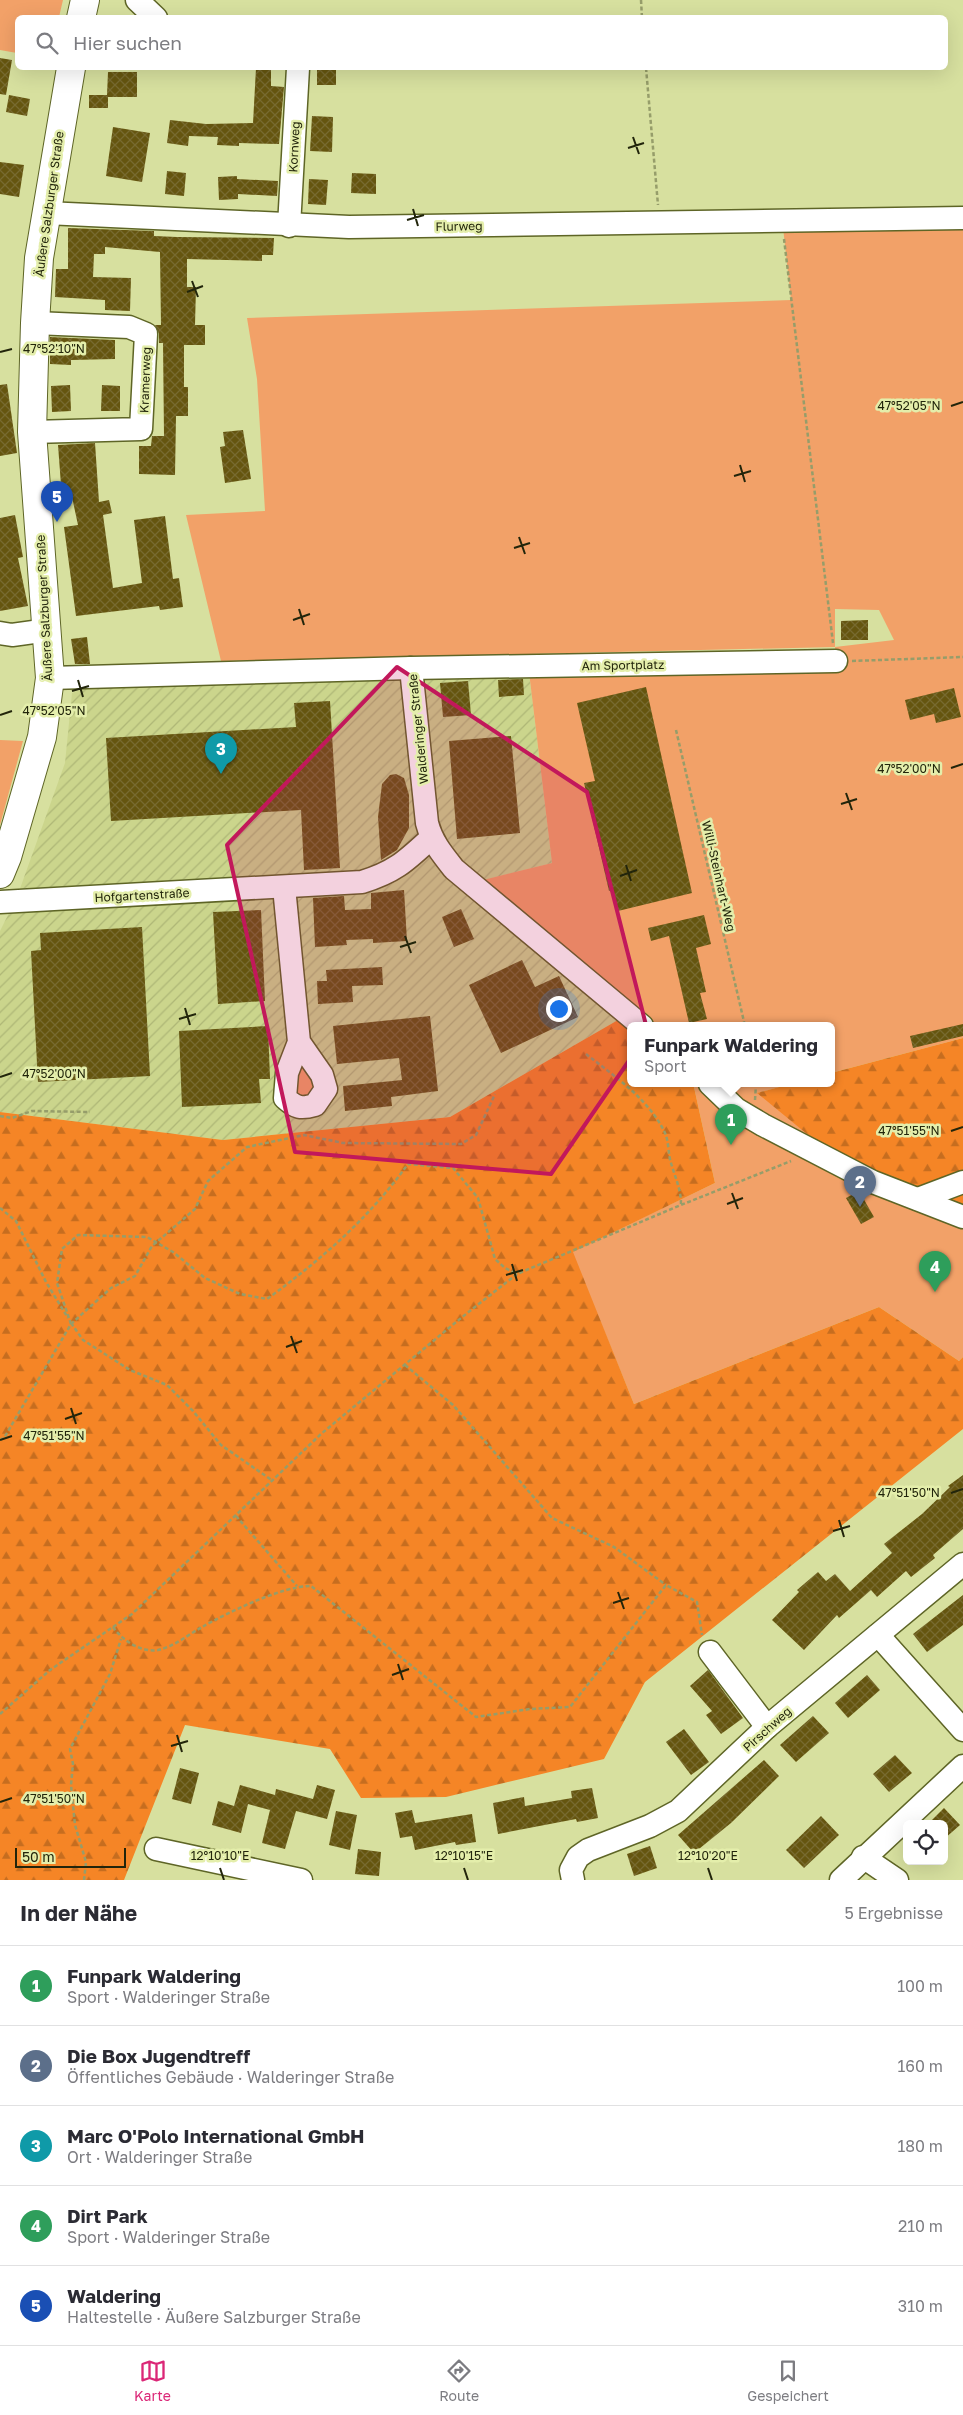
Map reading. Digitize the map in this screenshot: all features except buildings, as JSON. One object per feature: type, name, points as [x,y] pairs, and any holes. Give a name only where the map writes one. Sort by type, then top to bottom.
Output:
[{"type":"main road","points":[[82,15],[85,0]]},
{"type":"main road","name":"Äußere Salzburger Straße","points":[[0,874],[7,857],[42,737],[50,678],[48,630],[32,432],[35,323],[39,258],[71,70]]},
{"type":"street","points":[[137,0],[153,15]]},
{"type":"street","name":"Kornweg","points":[[289,226],[298,70]]},
{"type":"street","name":"Flurweg","points":[[46,213],[289,226],[349,227],[660,224],[963,218]]},
{"type":"street","name":"Kramerweg","points":[[32,432],[141,429],[147,350],[146,334],[129,327],[35,323]]},
{"type":"street","points":[[0,633],[12,635],[48,630]]},
{"type":"street","name":"Am Sportplatz","points":[[411,668],[836,661]]},
{"type":"street","name":"Walderinger Straße","points":[[50,678],[411,668],[427,823],[431,838],[454,869],[637,1022]]},
{"type":"street","name":"Hofgartenstraße","points":[[0,902],[362,882],[386,875],[403,864],[431,838]]},
{"type":"street","points":[[284,887],[299,1042]]},
{"type":"street","points":[[713,1087],[736,1109],[873,1182],[963,1217]]},
{"type":"street","points":[[918,1199],[963,1182]]},
{"type":"street","name":"Pirschweg","points":[[573,1880],[571,1870],[578,1856],[650,1826],[678,1810],[767,1727],[963,1564]]},
{"type":"street","points":[[878,1635],[963,1730]]},
{"type":"street","points":[[710,1652],[767,1727]]},
{"type":"street","points":[[841,1880],[863,1857],[963,1766]]},
{"type":"street","points":[[156,1849],[301,1880]]},
{"type":"street","points":[[863,1857],[897,1880]]},
{"type":"path","points":[[641,0],[642,15]]},
{"type":"path","points":[[646,70],[660,224]]},
{"type":"path","points":[[782,222],[836,661],[963,657]]},
{"type":"path","name":"Willi-Steinhart-Weg","points":[[676,730],[744,1022]]},
{"type":"path","points":[[586,1054],[625,1085],[647,1108],[666,1134],[671,1162],[681,1193],[681,1205]]},
{"type":"path","points":[[0,1440],[4,1438],[71,1324],[111,1288],[135,1276],[156,1242],[195,1209],[208,1182],[247,1147],[304,1135],[343,1143],[461,1144],[476,1135],[495,1094]]},
{"type":"path","points":[[0,1116],[12,1118],[32,1111],[90,1112]]},
{"type":"path","points":[[0,1714],[50,1670],[132,1614],[321,1434],[518,1274],[681,1205],[816,1151]]},
{"type":"path","points":[[71,1324],[57,1283],[62,1249],[78,1235],[147,1237],[173,1252],[205,1278],[240,1294],[268,1299],[316,1263],[371,1211],[408,1164],[453,1168],[478,1198],[495,1259],[505,1268],[518,1274]]},
{"type":"path","points":[[0,1208],[16,1221],[46,1282],[71,1324],[83,1340],[130,1370],[167,1385],[194,1411],[221,1445],[273,1481]]},
{"type":"path","points":[[405,1365],[453,1405],[552,1518],[614,1547],[666,1584],[697,1602],[702,1637],[710,1652]]},
{"type":"path","points":[[236,1516],[297,1586]]},
{"type":"path","points":[[113,1627],[121,1639],[145,1650],[156,1650],[166,1647],[219,1617],[297,1586],[311,1586],[476,1717],[530,1709],[570,1707],[666,1584]]},
{"type":"path","points":[[84,1880],[86,1862],[74,1825],[71,1785],[73,1764],[70,1749],[110,1674],[121,1639]]},
{"type":"highlighted area","points":[[397,667],[587,792],[648,1033],[551,1174],[295,1152],[227,845]]},
{"type":"shaded area","points":[[0,0],[63,0],[59,15],[15,15],[15,53],[0,50]]},
{"type":"shaded area","points":[[963,207],[963,1038],[835,1072],[835,1022],[627,1022],[483,880],[552,863],[529,672],[837,665],[835,647],[221,661],[186,515],[265,511],[257,379],[247,318],[791,300],[781,209]],"holes":[[[835,609],[879,610],[894,640],[835,647]]]},
{"type":"shaded area","points":[[529,672],[552,863],[484,880],[618,1020],[450,1117],[223,1140],[0,1112],[0,931],[17,897],[65,763],[72,693],[91,686]]},
{"type":"shaded area","points":[[0,740],[23,741],[0,825]]},
{"type":"shaded area","points":[[302,1065],[316,1086],[311,1095],[297,1096],[294,1078]]},
{"type":"shaded area","points":[[694,1087],[779,1087],[758,1093],[963,1218],[963,1357],[959,1361],[879,1307],[634,1404],[572,1252],[715,1183]]},
{"type":"green space","points":[[618,1020],[627,1028],[627,1087],[694,1087],[715,1183],[573,1252],[634,1404],[879,1307],[959,1361],[963,1357],[963,1429],[645,1682],[604,1759],[446,1797],[361,1798],[330,1749],[185,1725],[124,1880],[0,1880],[0,1112],[223,1140],[450,1117]]},
{"type":"green space","points":[[963,1038],[963,1218],[813,1139],[757,1093],[779,1087],[835,1087],[835,1072]]},
{"type":"place","name":"Waldering","points":[[57,522]]},
{"type":"place","name":"Marc O'Polo International GmbH","points":[[221,774]]},
{"type":"place","name":"Funpark Waldering","points":[[731,1145]]},
{"type":"place","name":"Die Box Jugendtreff","points":[[860,1207]]},
{"type":"place","name":"Dirt Park","points":[[935,1292]]}]
